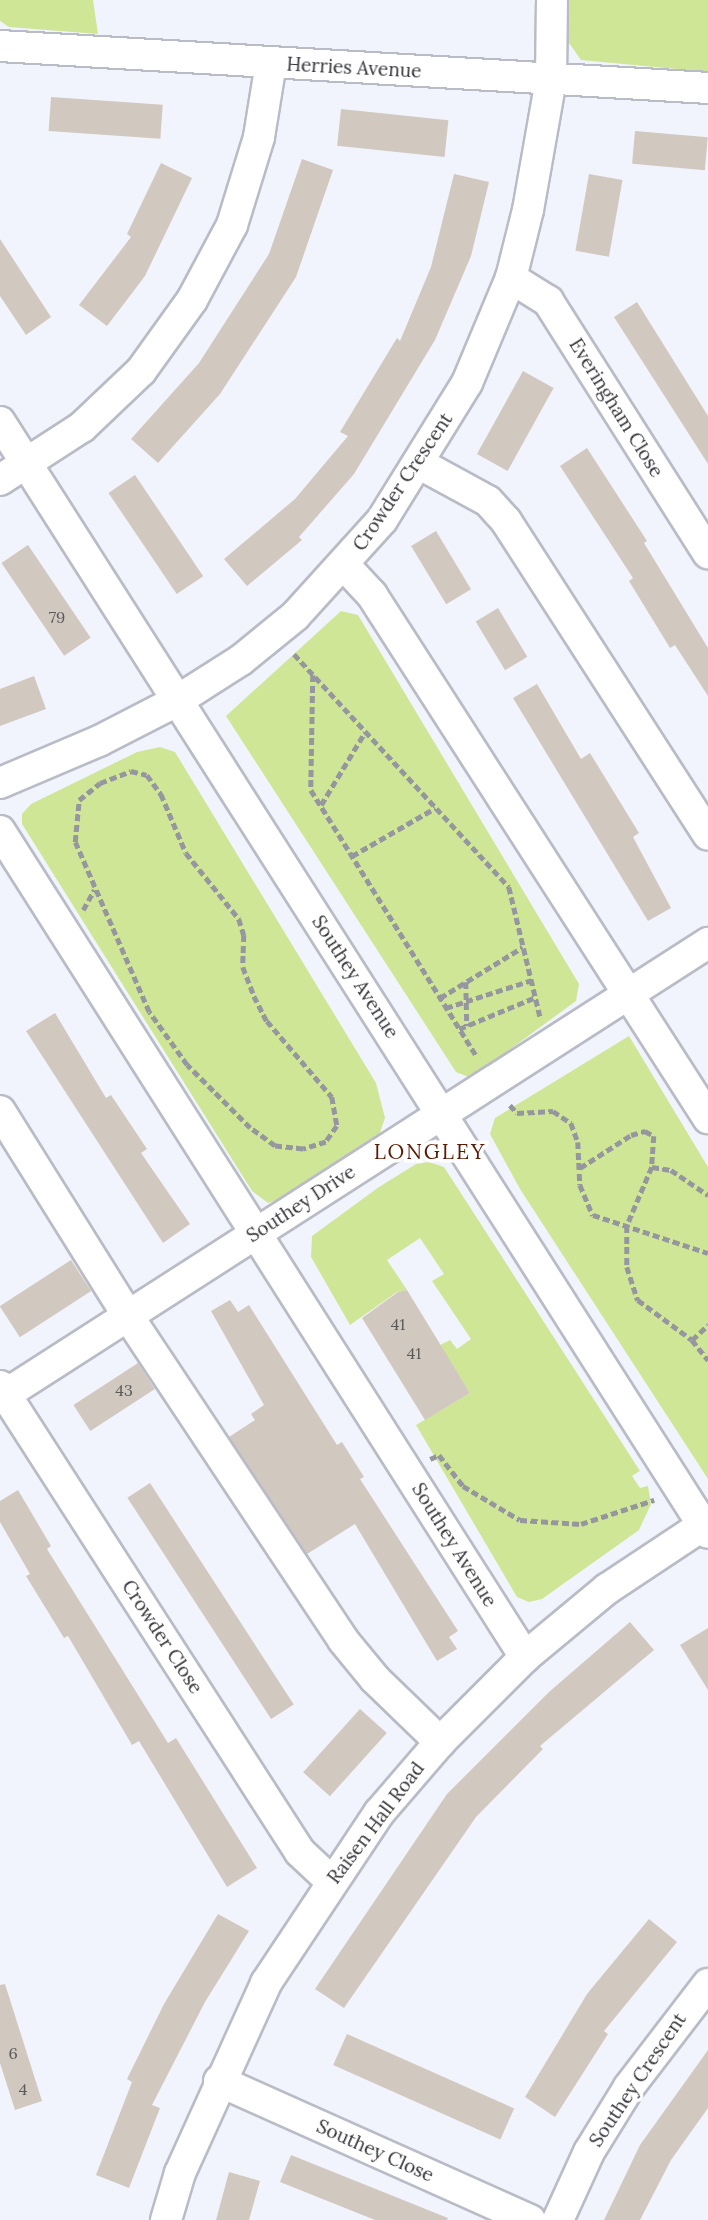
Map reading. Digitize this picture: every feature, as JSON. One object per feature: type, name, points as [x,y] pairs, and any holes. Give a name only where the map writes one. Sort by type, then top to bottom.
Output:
[{"type":"street","name":"Crowder Crescent","points":[[0,783],[175,702],[274,633],[345,565],[420,464],[467,383],[511,278],[528,210],[551,80],[552,0]]},
{"type":"street","name":"Herries Avenue","points":[[0,46],[708,88]]},
{"type":"street","points":[[0,480],[82,427],[141,371],[192,300],[232,225],[259,137],[271,63]]},
{"type":"street","name":"Everingham Close","points":[[511,278],[548,300],[708,553]]},
{"type":"street","name":"Southey Avenue","points":[[0,422],[175,702],[444,1112],[680,1490],[706,1527]]},
{"type":"street","points":[[420,464],[470,489],[506,521],[708,834]]},
{"type":"street","points":[[345,565],[373,595],[630,992],[708,1118]]},
{"type":"street","name":"Southey Avenue","points":[[0,831],[525,1657]]},
{"type":"street","name":"Southey Drive","points":[[2,1393],[128,1316],[708,943]]},
{"type":"street","points":[[0,1111],[128,1316],[343,1640],[375,1679],[440,1742]]},
{"type":"street","name":"Crowder Close","points":[[2,1393],[300,1852],[331,1881]]},
{"type":"street","name":"Raisen Hall Road","points":[[166,2220],[180,2173],[219,2081],[266,1983],[331,1881],[379,1813],[440,1742],[525,1657],[607,1589],[706,1527]]},
{"type":"street","name":"Southey Crescent","points":[[558,2220],[589,2152],[629,2087],[708,1983]]},
{"type":"street","name":"Southey Close","points":[[219,2081],[530,2220]]},
{"type":"path","points":[[274,633],[509,887],[547,1046]]},
{"type":"path","points":[[313,675],[311,790],[492,1082],[517,1113],[553,1111],[571,1123],[585,1204],[593,1215],[708,1253]]},
{"type":"path","points":[[321,805],[365,732]]},
{"type":"path","points":[[131,771],[147,775],[161,794],[186,853],[230,904],[244,935],[243,967],[267,1021],[332,1097],[337,1126],[326,1142],[303,1149],[275,1146],[250,1128],[187,1065],[149,1012],[88,877],[75,842],[79,800],[100,783],[131,771]]},
{"type":"path","points":[[352,856],[435,808]]},
{"type":"path","points":[[440,998],[523,947]]},
{"type":"path","points":[[446,1008],[532,980]]},
{"type":"path","points":[[466,982],[467,1026]]},
{"type":"path","points":[[459,1029],[536,997]]},
{"type":"path","points":[[580,1167],[645,1130],[654,1136],[652,1167],[627,1226],[627,1267],[638,1300],[692,1340],[708,1360]]},
{"type":"path","points":[[652,1167],[671,1170],[708,1195]]},
{"type":"path","points":[[692,1340],[708,1325]]},
{"type":"path","points":[[408,1472],[439,1455],[463,1486],[492,1506],[520,1520],[550,1525],[611,1517],[680,1490]]},
{"type":"green space","points":[[0,0],[93,0],[98,34],[9,27],[0,21]]},
{"type":"green space","points":[[563,0],[708,0],[708,72],[581,60],[569,43]]},
{"type":"green space","points":[[341,611],[358,615],[579,984],[576,1001],[471,1078],[456,1072],[226,716]]},
{"type":"green space","points":[[160,747],[175,752],[376,1083],[385,1118],[377,1141],[294,1195],[268,1203],[252,1191],[22,824],[22,814],[31,804],[137,752]]},
{"type":"green space","points":[[629,1036],[708,1167],[708,1479],[520,1189],[490,1134],[495,1118]]},
{"type":"green space","points":[[429,1162],[444,1167],[640,1471],[632,1476],[640,1488],[648,1486],[651,1504],[639,1530],[542,1599],[529,1602],[517,1597],[416,1425],[470,1393],[440,1345],[450,1340],[457,1349],[471,1339],[432,1281],[444,1274],[420,1238],[387,1260],[407,1290],[397,1292],[350,1325],[311,1257],[312,1236],[379,1187],[416,1164]]},
{"type":"building","points":[[51,97],[163,105],[160,139],[49,131]]},
{"type":"building","points":[[341,109],[448,120],[445,157],[337,146]]},
{"type":"building","points":[[635,131],[708,137],[705,170],[632,164]]},
{"type":"building","points":[[302,159],[333,170],[296,277],[220,394],[158,463],[131,439],[199,363],[269,254]]},
{"type":"building","points":[[161,163],[192,178],[145,276],[107,326],[79,305],[131,237],[127,234]]},
{"type":"building","points":[[454,174],[489,182],[471,256],[435,340],[354,474],[299,537],[302,540],[247,586],[224,559],[295,499],[348,436],[340,432],[397,338],[400,341],[431,267]]},
{"type":"building","points":[[589,174],[622,180],[609,257],[575,251]]},
{"type":"building","points":[[0,239],[51,317],[26,335],[0,296]]},
{"type":"building","points":[[637,302],[708,416],[708,464],[614,317]]},
{"type":"building","points":[[523,371],[554,388],[508,471],[477,454]]},
{"type":"building","points":[[587,448],[647,541],[644,543],[708,648],[708,696],[675,645],[670,648],[629,581],[633,578],[560,466]]},
{"type":"building","points":[[135,475],[203,576],[177,594],[108,493]]},
{"type":"building","points":[[436,531],[471,589],[446,604],[411,546]]},
{"type":"building","points":[[28,545],[91,638],[64,656],[1,563]]},
{"type":"building","points":[[498,608],[527,657],[505,670],[476,621]]},
{"type":"building","points":[[34,676],[46,709],[0,726],[0,689]]},
{"type":"building","points":[[537,684],[581,759],[590,753],[639,833],[633,837],[671,908],[648,921],[513,698]]},
{"type":"building","points":[[55,1013],[106,1098],[111,1095],[147,1149],[141,1153],[190,1224],[163,1243],[26,1031]]},
{"type":"building","points":[[71,1260],[91,1291],[20,1337],[0,1306]]},
{"type":"building","points":[[407,1290],[470,1393],[425,1420],[362,1318],[398,1292]]},
{"type":"building","points":[[230,1300],[238,1312],[249,1305],[337,1445],[342,1442],[364,1477],[360,1479],[458,1631],[449,1637],[457,1649],[437,1661],[355,1524],[307,1554],[229,1437],[255,1420],[251,1414],[264,1405],[211,1311]]},
{"type":"building","points":[[138,1363],[155,1389],[90,1431],[73,1405]]},
{"type":"building","points":[[150,1483],[294,1704],[271,1719],[127,1498]]},
{"type":"building","points":[[18,1490],[51,1546],[47,1549],[168,1743],[176,1738],[257,1868],[227,1887],[139,1741],[132,1745],[68,1636],[64,1638],[26,1576],[30,1574],[0,1522],[0,1501]]},
{"type":"building","points":[[630,1622],[654,1650],[540,1746],[543,1749],[476,1817],[344,2008],[315,1989],[447,1794],[549,1692]]},
{"type":"building","points":[[708,1628],[708,1690],[680,1645]]},
{"type":"building","points":[[360,1709],[387,1733],[330,1796],[303,1772]]},
{"type":"building","points":[[218,1914],[249,1931],[205,2002],[152,2105],[160,2108],[129,2188],[96,2175],[132,2082],[127,2079],[164,2004]]},
{"type":"building","points":[[649,1919],[677,1942],[604,2031],[608,2034],[555,2117],[525,2097],[587,1994]]},
{"type":"building","points":[[5,1984],[42,2101],[15,2110],[0,2063],[0,1985]]},
{"type":"building","points":[[347,2034],[514,2108],[500,2139],[333,2065]]},
{"type":"building","points":[[708,2050],[708,2108],[671,2160],[640,2220],[604,2220],[640,2145]]},
{"type":"building","points":[[291,2155],[448,2218],[375,2220],[280,2182]]},
{"type":"building","points":[[229,2172],[260,2181],[249,2220],[216,2220]]},
{"type":"district","name":"LONGLEY","points":[[430,1152]]}]
